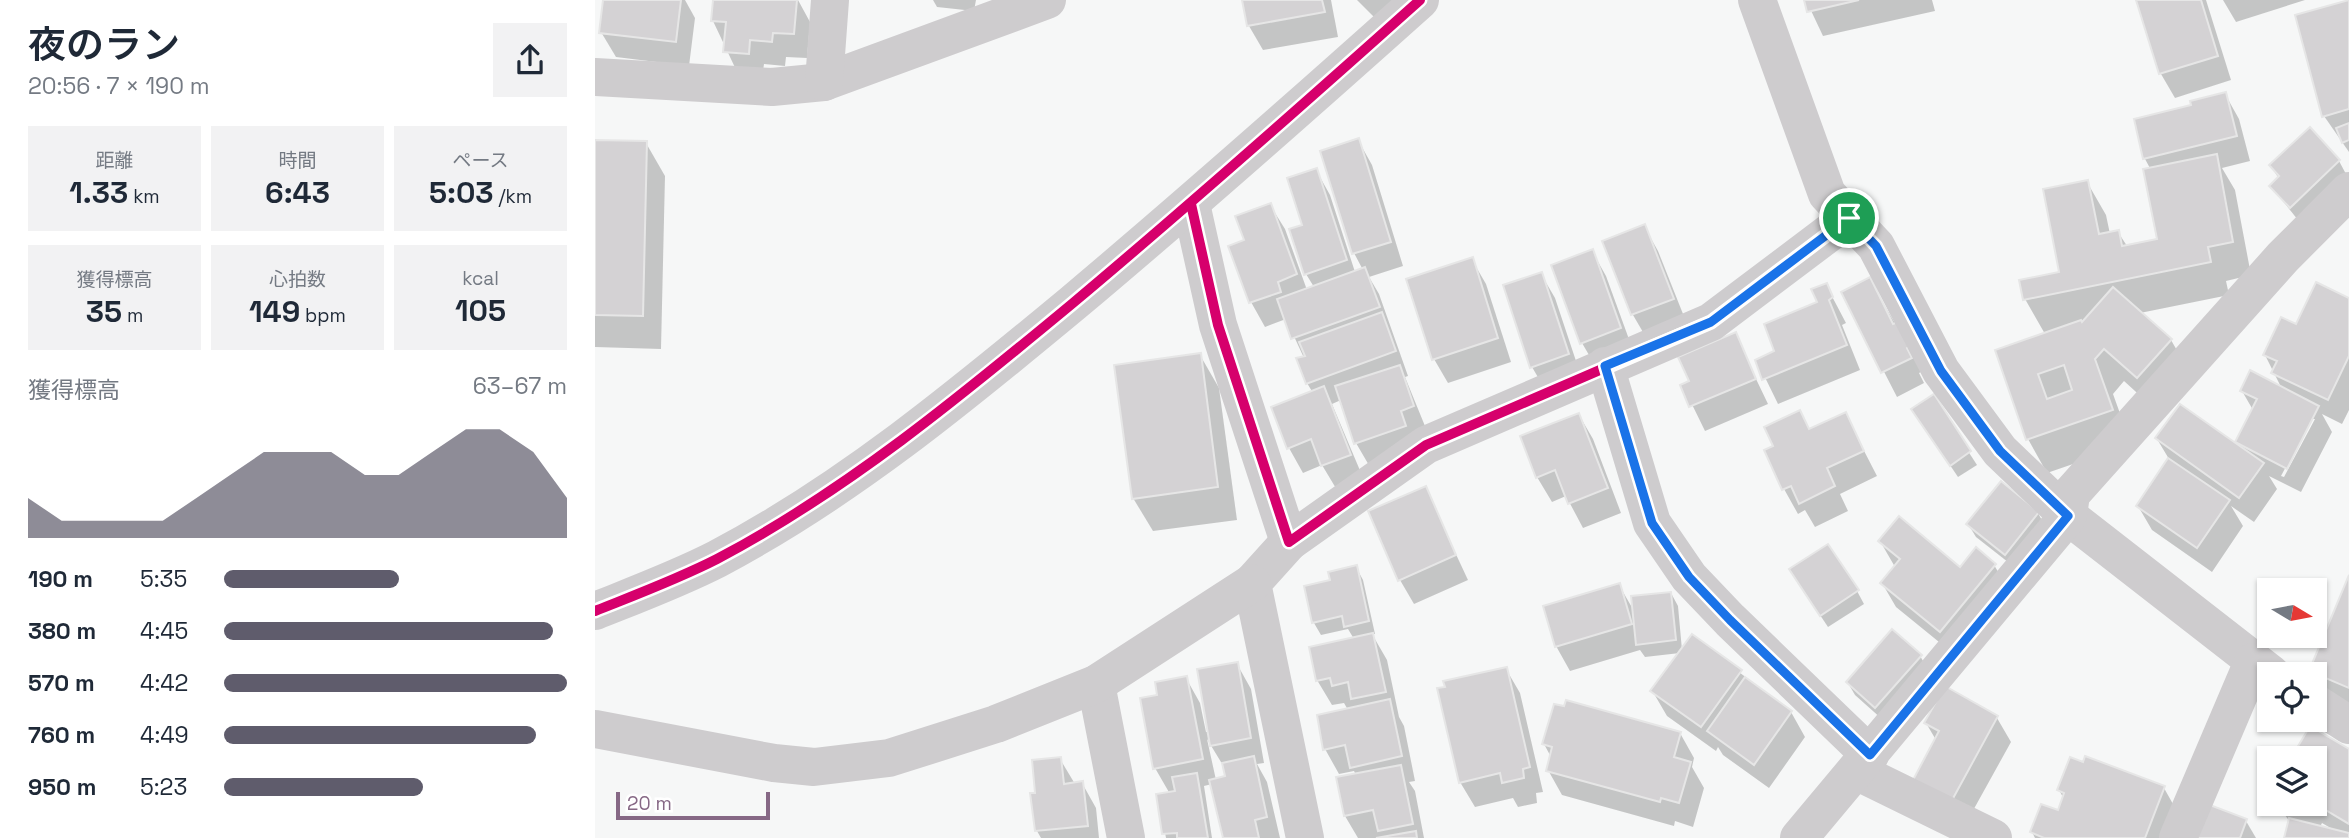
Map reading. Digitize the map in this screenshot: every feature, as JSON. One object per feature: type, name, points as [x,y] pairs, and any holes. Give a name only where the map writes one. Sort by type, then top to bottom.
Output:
[{"type":"street","points":[[824,82],[830,0]]},
{"type":"street","points":[[595,77],[772,88],[824,82],[1047,0]]},
{"type":"street","points":[[595,611],[716,559],[843,482],[979,381],[1191,204],[1420,0]]},
{"type":"street","points":[[1757,0],[1827,194],[1876,246],[1941,371],[2000,451],[2068,516],[2257,664]]},
{"type":"street","points":[[1799,838],[2068,516],[2071,494],[2283,257],[2349,191]]},
{"type":"street","points":[[1191,204],[1217,325],[1289,542]]},
{"type":"street","points":[[595,729],[774,763],[814,766],[853,764],[888,758],[936,744],[1096,684],[1252,583],[1289,542],[1426,445],[1711,322],[1849,218]]},
{"type":"street","points":[[1605,366],[1652,523],[1689,577],[1864,763],[1993,838]]},
{"type":"street","points":[[1252,583],[1305,838]]},
{"type":"street","points":[[2178,838],[2257,678]]},
{"type":"street","points":[[1096,684],[1126,838]]},
{"type":"street","points":[[2327,711],[2349,725]]},
{"type":"building","points":[[603,0],[681,0],[676,42],[599,33]]},
{"type":"building","points":[[713,0],[797,0],[794,34],[773,33],[772,42],[750,40],[749,54],[723,52],[726,22],[711,21]]},
{"type":"building","points":[[1242,0],[1322,0],[1325,12],[1247,26]]},
{"type":"building","points":[[1804,0],[1859,0],[1807,12]]},
{"type":"building","points":[[2136,0],[2201,0],[2218,56],[2159,74]]},
{"type":"building","points":[[2349,0],[2349,109],[2322,117],[2295,15]]},
{"type":"building","points":[[2226,92],[2237,136],[2143,159],[2134,119],[2191,105],[2190,101]]},
{"type":"building","points":[[2349,123],[2349,140],[2342,143],[2336,128]]},
{"type":"building","points":[[2310,127],[2340,160],[2290,208],[2269,186],[2279,176],[2269,165]]},
{"type":"building","points":[[1359,138],[1391,242],[1352,254],[1320,151]]},
{"type":"building","points":[[595,140],[647,141],[643,316],[595,315]]},
{"type":"building","points":[[2217,154],[2233,242],[2208,247],[2211,262],[2023,300],[2019,280],[2059,272],[2043,189],[2088,180],[2099,234],[2119,230],[2122,246],[2157,239],[2143,169]]},
{"type":"building","points":[[1317,168],[1347,260],[1304,275],[1289,229],[1302,225],[1287,178]]},
{"type":"building","points":[[1271,203],[1297,274],[1278,282],[1281,292],[1249,303],[1228,246],[1244,240],[1235,216]]},
{"type":"building","points":[[1645,224],[1674,299],[1631,315],[1602,241]]},
{"type":"building","points":[[1593,249],[1621,328],[1580,344],[1551,265]]},
{"type":"building","points":[[1473,257],[1498,338],[1432,360],[1406,279]]},
{"type":"building","points":[[1365,267],[1380,307],[1291,339],[1277,299]]},
{"type":"building","points":[[1542,272],[1569,354],[1530,368],[1503,285]]},
{"type":"building","points":[[1870,277],[1893,324],[1898,322],[1910,346],[1907,348],[1912,358],[1881,373],[1841,292]]},
{"type":"building","points":[[2316,282],[2349,298],[2349,356],[2328,400],[2271,373],[2277,361],[2263,355],[2281,317],[2296,324]]},
{"type":"building","points":[[1827,283],[1833,297],[1829,300],[1847,345],[1762,380],[1755,360],[1774,351],[1764,324],[1817,302],[1811,289]]},
{"type":"building","points":[[2113,287],[2172,339],[2137,378],[2104,349],[2095,359],[2113,410],[2026,440],[1995,350],[2081,320],[2082,322]],"holes":[[[2064,365],[2072,390],[2047,399],[2038,374]]]},
{"type":"building","points":[[1382,312],[1396,351],[1306,384],[1296,358],[1305,356],[1299,342]]},
{"type":"building","points":[[1736,332],[1756,379],[1689,407],[1680,385],[1689,381],[1678,357]]},
{"type":"building","points":[[1201,353],[1218,487],[1132,499],[1114,365]]},
{"type":"building","points":[[1400,365],[1414,406],[1401,411],[1406,426],[1354,444],[1335,386]]},
{"type":"building","points":[[2250,370],[2319,406],[2287,469],[2235,442],[2257,399],[2240,391]]},
{"type":"building","points":[[1324,386],[1351,455],[1321,466],[1311,439],[1287,449],[1271,407]]},
{"type":"building","points":[[1934,394],[1971,451],[1950,466],[1911,409]]},
{"type":"building","points":[[2180,404],[2264,463],[2239,498],[2155,438]]},
{"type":"building","points":[[1800,410],[1809,429],[1846,412],[1864,451],[1827,468],[1835,486],[1799,504],[1791,486],[1782,490],[1764,450],[1773,446],[1764,427]]},
{"type":"building","points":[[1579,413],[1608,488],[1568,504],[1555,470],[1536,478],[1520,436]]},
{"type":"building","points":[[2168,458],[2230,500],[2197,548],[2136,506]]},
{"type":"building","points":[[2001,481],[2039,512],[2005,555],[1966,524]]},
{"type":"building","points":[[1426,486],[1456,555],[1398,581],[1368,511]]},
{"type":"building","points":[[1899,516],[1960,567],[1976,547],[1996,564],[1940,632],[1880,583],[1900,559],[1878,541]]},
{"type":"building","points":[[1828,544],[1859,590],[1820,616],[1789,569]]},
{"type":"building","points":[[1357,565],[1369,621],[1344,627],[1342,616],[1312,623],[1304,586],[1330,580],[1328,572]]},
{"type":"building","points":[[2349,575],[2349,688],[2327,679],[2327,662],[2313,662],[2319,648],[2327,648],[2327,628]]},
{"type":"building","points":[[1620,583],[1632,624],[1555,647],[1543,606]]},
{"type":"building","points":[[1671,592],[1676,640],[1636,645],[1631,596]]},
{"type":"building","points":[[1892,629],[1922,655],[1875,708],[1846,682]]},
{"type":"building","points":[[1373,633],[1386,692],[1351,699],[1348,682],[1332,686],[1330,678],[1316,681],[1309,647]]},
{"type":"building","points":[[1692,634],[1742,670],[1701,727],[1650,691]]},
{"type":"building","points":[[1238,662],[1251,738],[1210,746],[1197,669]]},
{"type":"building","points":[[1507,667],[1530,767],[1523,769],[1524,778],[1502,783],[1500,773],[1459,783],[1437,688],[1445,687],[1443,681]]},
{"type":"building","points":[[1187,676],[1203,759],[1153,769],[1140,698],[1157,695],[1155,682]]},
{"type":"building","points":[[1745,677],[1792,711],[1754,765],[1707,731]]},
{"type":"building","points":[[1945,686],[1998,716],[1951,802],[1913,780],[1939,731],[1924,723]]},
{"type":"building","points":[[1390,699],[1402,756],[1350,768],[1345,745],[1323,750],[1317,715]]},
{"type":"building","points":[[1566,700],[1681,732],[1674,757],[1691,762],[1679,803],[1661,798],[1660,802],[1546,771],[1552,747],[1542,744],[1554,704],[1564,706]]},
{"type":"building","points":[[2306,732],[2320,732],[2349,749],[2349,824],[2327,811],[2327,746],[2298,746]]},
{"type":"building","points":[[1254,756],[1267,817],[1255,820],[1259,838],[1223,838],[1209,780],[1225,776],[1222,763]]},
{"type":"building","points":[[2085,756],[2165,786],[2145,838],[2044,838],[2030,832],[2041,804],[2058,810],[2064,793],[2057,790],[2070,757],[2083,762]]},
{"type":"building","points":[[1061,757],[1064,784],[1083,781],[1088,826],[1035,831],[1030,793],[1035,793],[1032,760]]},
{"type":"building","points":[[1401,765],[1413,824],[1378,831],[1373,810],[1344,816],[1336,777]]},
{"type":"building","points":[[1197,773],[1208,838],[1177,838],[1177,833],[1162,834],[1156,794],[1175,791],[1172,777]]},
{"type":"building","points":[[2202,802],[2247,819],[2240,838],[2188,838]]},
{"type":"building","points":[[2289,818],[2349,833],[2349,838],[2284,838]]},
{"type":"building","points":[[1416,831],[1417,838],[1376,838]]},
{"type":"cycle path","points":[[595,611],[717,559],[765,532],[857,473],[988,373],[1117,266],[1420,0]]},
{"type":"cycle path","points":[[1191,204],[1218,325],[1289,542],[1426,445],[1711,322],[1849,218]]},
{"type":"route","points":[[1849,218],[1876,246],[1941,371],[2000,451],[2068,516],[1870,755],[1689,577],[1652,523],[1605,366],[1711,322],[1849,218]]}]
